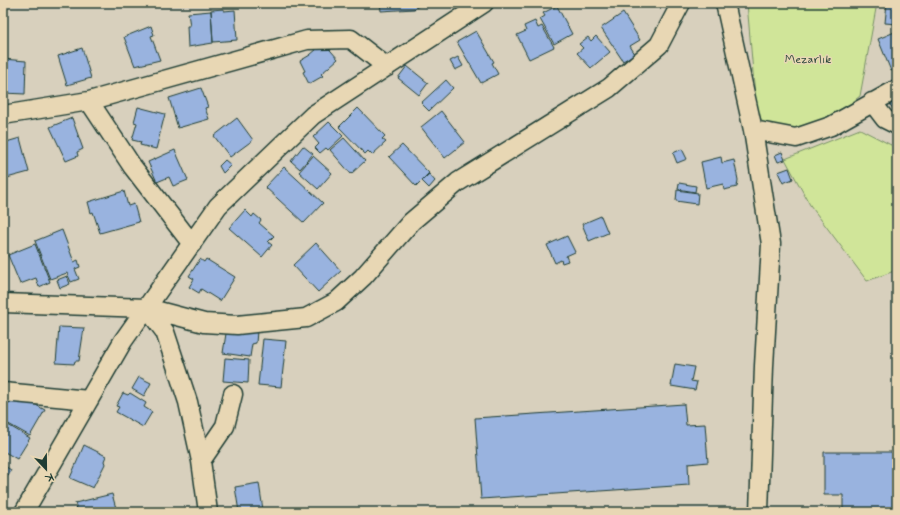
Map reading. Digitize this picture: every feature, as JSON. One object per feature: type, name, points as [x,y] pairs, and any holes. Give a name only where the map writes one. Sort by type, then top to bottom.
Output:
[{"type":"street","points":[[24,512],[124,341],[218,206],[313,116],[484,3]]},
{"type":"street","points":[[3,303],[147,308],[204,323],[237,326],[306,318],[336,302],[363,277],[411,222],[458,182],[609,88],[659,45],[681,3]]},
{"type":"street","points":[[725,3],[753,130],[771,244],[764,366],[759,512]]},
{"type":"street","points":[[3,115],[89,101],[307,40],[351,39],[387,67]]},
{"type":"street","points":[[753,130],[796,138],[831,126],[897,89]]},
{"type":"street","points":[[89,101],[132,166],[192,244]]},
{"type":"street","points":[[872,102],[886,119],[897,125]]},
{"type":"street","points":[[147,308],[165,332],[188,402],[201,462],[208,512]]},
{"type":"street","points":[[3,392],[89,400]]},
{"type":"street","points":[[201,462],[225,426],[233,394]]},
{"type":"green space","name":"Mezarlık","points":[[747,3],[877,3],[860,96],[834,117],[791,129],[764,126],[756,107]]},
{"type":"green space","points":[[860,129],[891,145],[897,145],[897,270],[867,281],[810,205],[785,159]]},
{"type":"building","points":[[380,3],[423,3],[414,9],[381,11]]},
{"type":"building","points":[[887,3],[897,3],[897,24],[885,23]]},
{"type":"building","points":[[557,6],[572,34],[554,44],[540,19],[545,16],[543,13]]},
{"type":"building","points":[[224,9],[224,11],[235,10],[237,40],[213,42],[211,10]]},
{"type":"building","points":[[211,11],[213,43],[188,47],[187,26],[190,26],[188,13]]},
{"type":"building","points":[[623,13],[640,40],[630,46],[635,54],[623,61],[601,28]]},
{"type":"building","points":[[535,21],[538,28],[542,26],[554,47],[529,59],[517,35],[526,31],[524,26]]},
{"type":"building","points":[[151,26],[154,35],[151,36],[160,60],[135,66],[124,37]]},
{"type":"building","points":[[476,31],[494,62],[492,63],[498,74],[481,83],[457,42]]},
{"type":"building","points":[[897,31],[897,68],[891,71],[878,39]]},
{"type":"building","points":[[596,36],[610,52],[591,68],[577,53],[583,48],[579,44],[588,37],[591,41]]},
{"type":"building","points":[[324,43],[338,59],[321,74],[323,76],[309,84],[303,72],[305,71],[300,61]]},
{"type":"building","points":[[82,48],[91,78],[67,85],[58,56]]},
{"type":"building","points":[[458,57],[463,66],[455,70],[450,61]]},
{"type":"building","points":[[3,59],[26,61],[25,94],[3,93]]},
{"type":"building","points":[[407,66],[428,83],[419,95],[398,78]]},
{"type":"building","points":[[446,80],[453,88],[429,111],[421,103]]},
{"type":"building","points":[[201,88],[208,107],[205,108],[209,119],[178,128],[169,98]]},
{"type":"building","points":[[896,99],[897,101],[897,113],[890,105]]},
{"type":"building","points":[[138,107],[165,114],[156,149],[140,145],[141,142],[132,140],[137,123],[134,122]]},
{"type":"building","points":[[358,108],[385,136],[382,139],[386,142],[372,155],[368,151],[365,154],[339,127]]},
{"type":"building","points":[[441,111],[465,142],[445,158],[421,127]]},
{"type":"building","points":[[72,118],[83,149],[77,152],[78,156],[66,161],[50,127]]},
{"type":"building","points":[[237,118],[253,140],[230,157],[214,136]]},
{"type":"building","points":[[329,122],[343,136],[328,150],[326,148],[320,153],[315,148],[319,144],[313,137]]},
{"type":"building","points":[[20,138],[29,172],[3,179],[3,143]]},
{"type":"building","points":[[344,138],[365,161],[351,174],[330,150]]},
{"type":"building","points":[[402,145],[429,173],[416,186],[389,157]]},
{"type":"building","points":[[303,146],[313,154],[300,169],[291,161]]},
{"type":"building","points":[[682,149],[687,159],[677,163],[673,153]]},
{"type":"building","points":[[175,150],[188,180],[173,186],[169,177],[157,182],[148,162]]},
{"type":"building","points":[[782,152],[785,160],[778,162],[775,155]]},
{"type":"building","points":[[313,156],[332,173],[318,189],[299,172]]},
{"type":"building","points":[[721,157],[722,163],[734,160],[738,180],[737,187],[724,190],[723,184],[706,188],[701,162]]},
{"type":"building","points":[[225,160],[231,165],[223,173],[219,166]]},
{"type":"building","points":[[284,167],[323,203],[304,223],[265,187]]},
{"type":"building","points":[[789,168],[793,179],[783,183],[778,172]]},
{"type":"building","points":[[429,174],[435,181],[429,188],[422,181]]},
{"type":"building","points":[[679,183],[696,186],[695,192],[678,189]]},
{"type":"building","points":[[677,190],[698,193],[697,204],[676,201]]},
{"type":"building","points":[[124,191],[128,206],[134,204],[139,222],[100,233],[88,202]]},
{"type":"building","points":[[245,210],[252,217],[254,214],[261,220],[259,223],[274,236],[268,242],[272,245],[262,257],[229,228]]},
{"type":"building","points":[[601,216],[608,233],[589,241],[582,224]]},
{"type":"building","points":[[62,230],[74,262],[78,260],[80,267],[75,269],[79,279],[71,282],[67,273],[50,279],[35,241]]},
{"type":"building","points":[[567,236],[575,252],[566,256],[568,261],[562,263],[561,260],[555,263],[547,245]]},
{"type":"building","points":[[316,243],[341,271],[318,292],[293,265]]},
{"type":"building","points":[[35,244],[50,282],[39,287],[36,278],[20,284],[8,255]]},
{"type":"building","points":[[200,259],[204,262],[206,259],[235,277],[220,301],[201,289],[199,293],[189,287],[194,279],[189,276]]},
{"type":"building","points":[[67,276],[70,284],[60,288],[57,280]]},
{"type":"building","points":[[59,327],[84,328],[79,361],[75,361],[74,364],[56,363]]},
{"type":"building","points":[[227,327],[257,331],[256,343],[252,344],[250,357],[223,353]]},
{"type":"building","points":[[263,339],[286,341],[281,387],[258,385]]},
{"type":"building","points":[[225,358],[249,360],[248,383],[223,381]]},
{"type":"building","points":[[675,364],[694,367],[691,381],[697,382],[695,390],[671,386]]},
{"type":"building","points":[[139,377],[151,383],[144,396],[132,389]]},
{"type":"building","points":[[123,393],[128,395],[130,393],[146,403],[144,407],[152,412],[143,427],[116,412],[119,407],[116,406]]},
{"type":"building","points":[[7,396],[21,397],[45,410],[30,436],[3,421],[3,403]]},
{"type":"building","points":[[684,404],[686,425],[705,424],[708,462],[688,464],[689,485],[481,499],[475,418]]},
{"type":"building","points":[[3,422],[30,438],[17,459],[3,451]]},
{"type":"building","points":[[84,445],[106,456],[104,461],[105,464],[93,488],[70,478]]},
{"type":"building","points":[[824,452],[897,452],[897,512],[843,512],[843,495],[824,495]]},
{"type":"building","points":[[3,465],[11,470],[3,484]]},
{"type":"building","points":[[259,483],[263,510],[239,512],[235,487]]},
{"type":"building","points":[[112,494],[117,512],[78,512],[75,503]]}]
